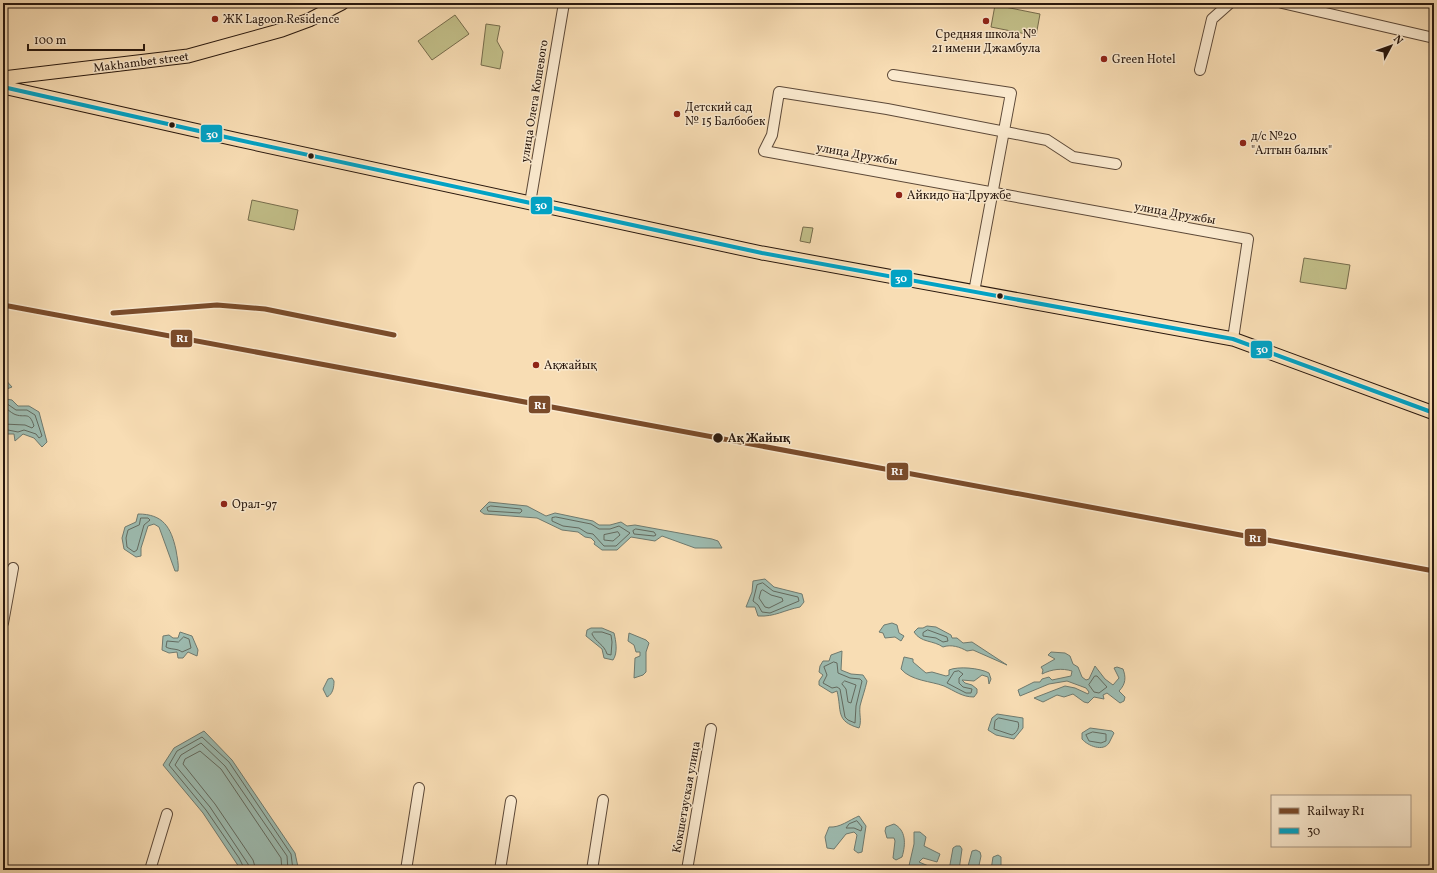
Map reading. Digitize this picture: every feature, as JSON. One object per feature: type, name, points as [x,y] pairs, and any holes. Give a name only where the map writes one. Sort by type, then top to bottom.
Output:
[{"type":"main road","name":"Makhambet street","points":[[3,78],[188,56],[282,30],[310,20],[342,3]]},
{"type":"main road","points":[[3,87],[762,253],[1233,338],[1434,413]]},
{"type":"street","name":"улица Олега Кошевого","points":[[530,203],[564,3]]},
{"type":"street","points":[[1200,70],[1212,19],[1230,3]]},
{"type":"street","points":[[1282,3],[1434,38]]},
{"type":"street","points":[[893,75],[1011,93],[1002,132],[993,192],[974,292]]},
{"type":"street","name":"улица Дружбы","points":[[1116,164],[1073,157],[1047,140],[887,109],[779,92],[772,135],[764,151],[1248,239],[1233,338]]},
{"type":"street","points":[[3,623],[13,568]]},
{"type":"street","name":"Кокшетауская улица","points":[[687,870],[711,729]]},
{"type":"street","points":[[406,870],[419,788]]},
{"type":"street","points":[[592,870],[603,800]]},
{"type":"street","points":[[500,870],[511,801]]},
{"type":"street","points":[[150,870],[167,814]]},
{"type":"shaded area","points":[[995,5],[1040,14],[1036,36],[991,27]]},
{"type":"shaded area","points":[[455,15],[469,34],[432,60],[418,41]]},
{"type":"shaded area","points":[[486,24],[500,26],[497,41],[503,52],[500,69],[481,65]]},
{"type":"shaded area","points":[[252,200],[298,210],[294,230],[248,220]]},
{"type":"shaded area","points":[[803,227],[813,228],[810,243],[800,241]]},
{"type":"shaded area","points":[[1304,258],[1350,265],[1346,289],[1300,282]]},
{"type":"water","points":[[3,377],[12,387],[4,390],[6,399],[12,400],[18,406],[29,406],[39,412],[47,442],[42,447],[34,438],[23,434],[15,441],[14,434],[5,434],[3,425]]},
{"type":"water","points":[[489,502],[527,506],[546,516],[555,513],[593,521],[599,525],[610,525],[621,522],[627,526],[635,525],[712,539],[718,541],[722,548],[695,548],[662,536],[655,541],[631,537],[617,550],[602,550],[594,544],[595,542],[591,538],[585,537],[578,532],[562,530],[537,518],[484,514],[480,511]]},
{"type":"water","points":[[138,514],[154,516],[164,523],[174,542],[178,571],[175,571],[159,527],[154,524],[148,526],[141,548],[141,556],[136,557],[124,549],[122,538],[125,527],[136,522]]},
{"type":"water","points":[[765,579],[774,587],[802,594],[804,602],[800,607],[775,614],[758,616],[755,607],[746,607],[752,592],[753,581]]},
{"type":"water","points":[[892,623],[897,625],[899,633],[904,636],[901,641],[895,637],[885,638],[883,633],[879,632],[884,625]]},
{"type":"water","points":[[927,626],[936,627],[951,635],[952,638],[957,638],[963,643],[972,642],[1007,665],[973,650],[967,651],[952,646],[943,647],[920,638],[914,632],[918,628]]},
{"type":"water","points":[[591,628],[602,628],[614,633],[616,650],[613,660],[604,658],[602,649],[586,636],[587,630]]},
{"type":"water","points":[[180,632],[192,636],[198,650],[197,656],[188,652],[183,658],[178,658],[177,652],[169,653],[162,650],[163,636],[169,635],[173,638],[178,638]]},
{"type":"water","points":[[629,633],[646,640],[649,643],[646,652],[646,672],[643,675],[634,678],[635,658],[640,656],[640,652],[636,652],[634,645],[628,641]]},
{"type":"water","points":[[842,651],[841,670],[851,674],[863,675],[867,681],[860,706],[859,728],[846,722],[843,718],[837,691],[832,693],[819,685],[819,681],[823,675],[819,672],[823,661],[829,661],[831,655]]},
{"type":"water","points":[[1051,652],[1065,653],[1070,656],[1073,664],[1078,667],[1082,677],[1086,680],[1089,679],[1095,666],[1105,679],[1113,685],[1119,678],[1114,668],[1117,667],[1123,669],[1125,680],[1119,691],[1125,697],[1124,701],[1120,703],[1107,693],[1103,695],[1104,699],[1094,697],[1088,703],[1084,702],[1073,694],[1064,697],[1057,695],[1043,702],[1034,698],[1065,686],[1075,688],[1088,694],[1089,692],[1086,688],[1067,681],[1049,684],[1020,696],[1018,690],[1034,682],[1040,682],[1042,679],[1049,677],[1052,680],[1071,676],[1072,671],[1064,670],[1053,670],[1042,674],[1043,670],[1041,667],[1055,659],[1048,655]]},
{"type":"water","points":[[904,657],[913,659],[913,662],[926,673],[932,672],[946,676],[949,675],[949,670],[969,668],[989,673],[991,679],[989,684],[988,677],[982,675],[974,681],[962,680],[977,689],[977,693],[974,697],[966,696],[944,686],[910,676],[905,673],[901,669]]},
{"type":"water","points":[[332,678],[334,681],[332,692],[327,697],[323,689],[328,679]]},
{"type":"water","points":[[997,714],[1023,718],[1023,728],[1014,739],[996,735],[988,730],[992,718]]},
{"type":"water","points":[[1090,728],[1112,731],[1114,733],[1110,742],[1106,746],[1099,748],[1088,744],[1082,739],[1082,733]]},
{"type":"water","points":[[204,731],[232,760],[295,853],[298,867],[296,870],[241,870],[203,813],[163,765],[174,748]]},
{"type":"water","points":[[859,816],[866,826],[862,852],[858,853],[854,850],[857,835],[854,832],[846,834],[834,849],[827,848],[825,837],[829,827],[841,825]]},
{"type":"water","points":[[894,824],[901,830],[904,838],[902,857],[896,860],[893,858],[894,838],[887,838],[885,831],[886,827]]},
{"type":"water","points":[[914,832],[920,832],[926,837],[924,846],[940,854],[937,862],[923,858],[919,862],[938,870],[908,870],[914,844]]},
{"type":"water","points":[[960,846],[962,849],[959,870],[949,870],[953,848]]},
{"type":"water","points":[[976,850],[980,852],[981,856],[978,870],[967,870],[972,851]]},
{"type":"water","points":[[998,855],[1001,857],[1001,870],[991,870],[993,857]]},
{"type":"rail line","name":"R1","points":[[3,305],[1434,571]]},
{"type":"rail line","name":"R1","points":[[113,313],[217,305],[265,309],[394,335]]},
{"type":"transit line","name":"30","points":[[3,87],[239,140],[762,253],[1233,339],[1434,413]]},
{"type":"place","name":"ЖК Lagoon Residence","points":[[215,19]]},
{"type":"place","name":"Средняя школа № 21 имени Джамбула","points":[[986,21]]},
{"type":"place","name":"Green Hotel","points":[[1104,59]]},
{"type":"place","name":"Детский сад № 15 Балбобек","points":[[677,114]]},
{"type":"place","name":"д/с №20 \"Алтын балык\"","points":[[1243,143]]},
{"type":"place","name":"Айкидо на Дружбе","points":[[899,195]]},
{"type":"place","name":"Ақжайық","points":[[536,365]]},
{"type":"place","name":"Ақ Жайық","points":[[718,438]]},
{"type":"place","name":"Орал-97","points":[[224,504]]}]
